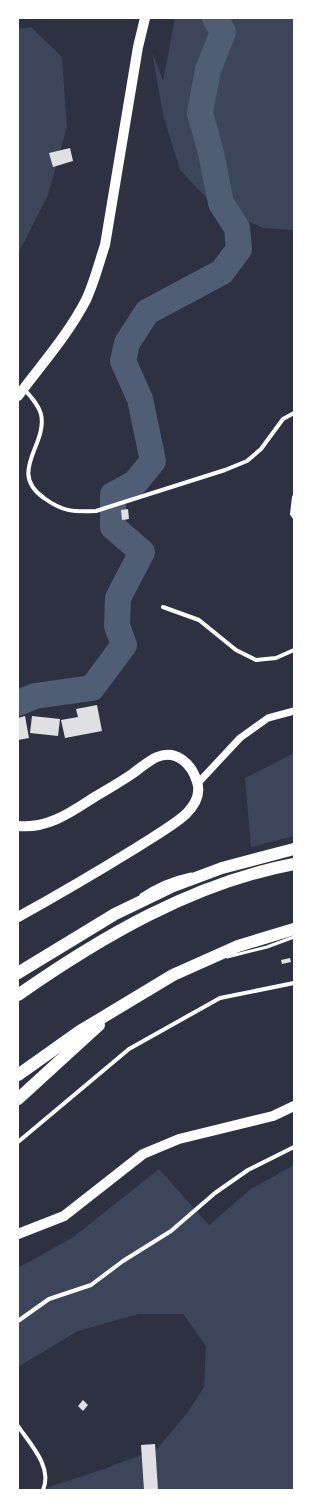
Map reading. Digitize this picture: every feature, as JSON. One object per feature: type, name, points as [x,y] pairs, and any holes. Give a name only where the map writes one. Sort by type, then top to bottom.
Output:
[{"type":"highway","points":[[18,973],[47,957],[115,914],[171,887],[222,868],[294,849]]},
{"type":"highway","points":[[18,995],[82,953],[136,922],[180,900],[233,881],[294,864]]},
{"type":"highway","points":[[18,1075],[80,1031],[173,975],[238,946],[294,929]]},
{"type":"highway","points":[[18,983],[47,957]]},
{"type":"highway","points":[[18,1099],[95,1030],[114,1010]]},
{"type":"main road","points":[[21,393],[70,328],[86,300],[105,245],[138,47],[145,18]]},
{"type":"main road","points":[[18,826],[25,827],[44,824],[62,817],[126,778],[157,757],[172,755],[186,761],[193,770],[198,783],[199,792],[196,802],[185,814],[157,834],[72,887],[18,917]]},
{"type":"main road","points":[[18,1234],[64,1216],[143,1154],[180,1139],[273,1116],[294,1106]]},
{"type":"street","points":[[21,393],[35,401],[41,415],[41,427],[28,473],[31,485],[40,496],[55,506],[75,512],[96,511],[225,470],[247,461],[261,449],[283,419],[294,413]]},
{"type":"street","points":[[294,497],[292,514],[294,516]]},
{"type":"street","points":[[164,607],[199,620],[236,650],[256,660],[276,658],[294,650]]},
{"type":"street","points":[[198,783],[240,738],[268,718],[294,711]]},
{"type":"street","points":[[18,1142],[129,1049],[220,998],[294,983]]},
{"type":"street","points":[[18,1321],[49,1299],[91,1286],[124,1261],[171,1231],[215,1193],[248,1170],[294,1147]]},
{"type":"street","points":[[18,1426],[42,1462],[47,1482],[43,1490]]},
{"type":"lane","points":[[140,896],[152,888],[177,877],[222,868]]},
{"type":"lane","points":[[115,914],[134,901]]},
{"type":"lane","points":[[223,958],[267,947],[294,937]]},
{"type":"lane","points":[[173,975],[216,961]]},
{"type":"shaded area","points":[[175,18],[294,18],[294,230],[263,228],[213,205],[180,170],[163,115],[152,51],[163,81]]},
{"type":"shaded area","points":[[31,27],[62,57],[67,127],[48,195],[18,254],[18,29]]},
{"type":"shaded area","points":[[294,753],[294,836],[251,847],[245,778]]},
{"type":"shaded area","points":[[294,1165],[294,1490],[28,1490],[43,1489],[104,1469],[157,1449],[188,1412],[204,1387],[206,1346],[183,1314],[139,1314],[78,1331],[18,1367],[18,1268],[72,1238],[159,1169],[209,1225],[251,1189]]},
{"type":"building","points":[[70,148],[73,161],[53,167],[49,153]]},
{"type":"building","points":[[128,509],[129,519],[122,520],[121,510]]},
{"type":"building","points":[[97,705],[102,731],[65,738],[61,720],[78,717],[76,709]]},
{"type":"building","points":[[25,716],[29,738],[18,740],[18,718]]},
{"type":"building","points":[[32,716],[60,719],[58,736],[30,733]]},
{"type":"building","points":[[290,958],[291,962],[282,964],[281,960]]},
{"type":"building","points":[[83,1400],[88,1405],[83,1411],[78,1406]]},
{"type":"building","points":[[155,1444],[158,1490],[144,1490],[141,1445]]},
{"type":"waterway","points":[[18,703],[35,696],[92,688],[124,645],[117,626],[118,598],[142,552],[113,527],[113,495],[135,483],[153,461],[140,399],[123,361],[127,343],[147,312],[222,272],[239,249],[237,228],[221,203],[211,153],[200,113],[208,70],[223,32],[215,18]]}]
